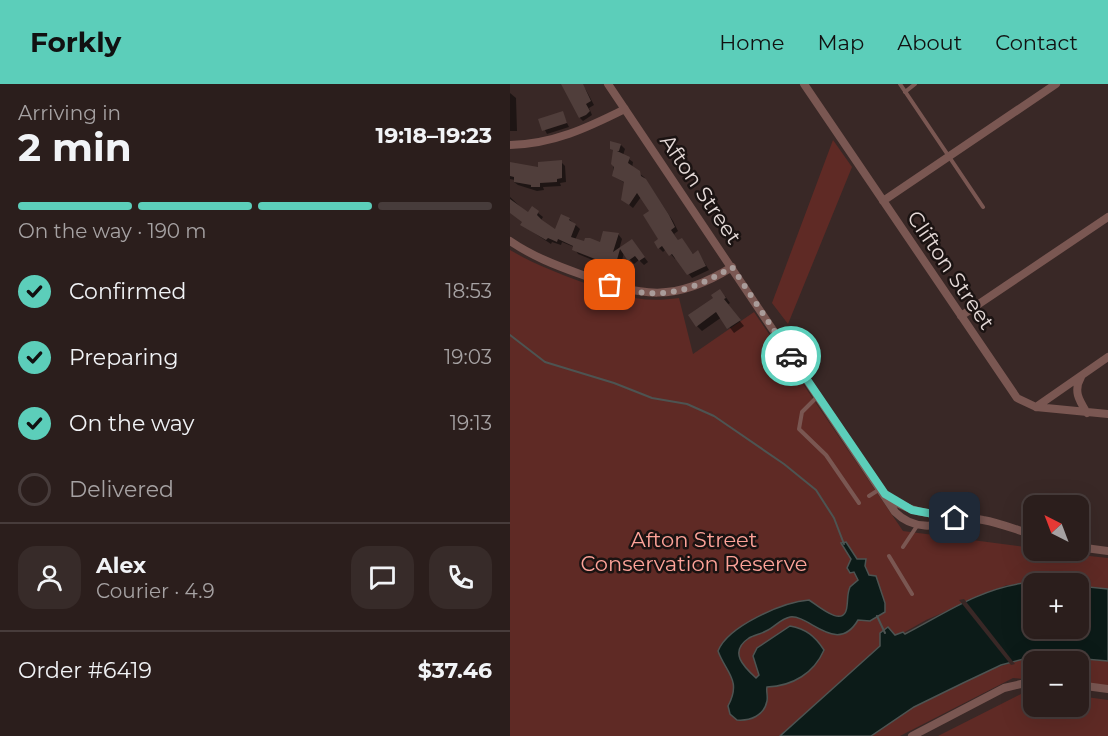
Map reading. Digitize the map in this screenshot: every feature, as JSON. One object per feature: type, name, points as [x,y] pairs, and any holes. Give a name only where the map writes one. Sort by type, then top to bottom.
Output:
[{"type":"street","name":"Afton Street","points":[[608,84],[901,518],[917,526]]},
{"type":"street","name":"Clifton Street","points":[[804,84],[1017,398],[1036,407],[1108,414]]},
{"type":"street","points":[[883,201],[1056,84]]},
{"type":"street","points":[[510,145],[537,143],[569,136],[625,109]]},
{"type":"street","points":[[961,316],[1108,217]]},
{"type":"street","points":[[510,241],[541,259],[610,285],[640,293],[682,291],[708,281],[732,267]]},
{"type":"street","points":[[1036,407],[1108,357]]},
{"type":"street","points":[[1083,374],[1077,387],[1077,395],[1087,412]]},
{"type":"street","points":[[883,491],[912,510],[942,517],[984,520],[1023,532]]},
{"type":"street","points":[[917,526],[968,519]]},
{"type":"street","points":[[1089,548],[1108,551]]},
{"type":"street","points":[[912,736],[1005,688],[1023,684]]},
{"type":"street","points":[[1089,686],[1108,689]]},
{"type":"lane","points":[[900,84],[947,158],[982,207]]},
{"type":"lane","points":[[905,92],[915,84]]},
{"type":"lane","points":[[819,396],[802,412],[800,429],[826,455],[859,503]]},
{"type":"lane","points":[[869,496],[883,491]]},
{"type":"lane","points":[[903,547],[917,526]]},
{"type":"lane","points":[[889,556],[912,594]]},
{"type":"green space","points":[[833,140],[852,167],[788,324],[772,303]]},
{"type":"green space","name":"Afton Street Conservation Reserve","points":[[510,250],[552,271],[616,294],[651,300],[679,298],[693,354],[754,312],[903,531],[1023,547],[1023,561],[1089,561],[1089,556],[1108,558],[1108,589],[1089,587],[1089,573],[1023,573],[1023,585],[1007,585],[926,620],[880,646],[780,736],[510,736]]},
{"type":"green space","points":[[1089,659],[1108,661],[1108,688],[1089,686]]},
{"type":"green space","points":[[1023,660],[1023,679],[1013,678],[900,736],[871,736],[909,709],[951,686]]},
{"type":"green space","points":[[1023,693],[1023,717],[1089,717],[1089,697],[1108,700],[1108,736],[938,736]]},
{"type":"shaded area","points":[[846,542],[857,559],[866,559],[865,566],[869,575],[876,576],[885,603],[885,612],[870,621],[858,620],[850,630],[841,634],[823,631],[806,621],[790,617],[749,638],[743,643],[739,654],[743,664],[756,678],[759,675],[753,656],[757,648],[790,626],[810,634],[824,650],[815,665],[802,677],[785,684],[767,687],[767,701],[760,714],[747,720],[737,720],[730,714],[728,706],[732,697],[733,683],[718,651],[724,642],[744,624],[785,605],[809,600],[830,614],[841,616],[845,613],[848,592],[858,580],[854,572],[850,573],[847,568],[851,559],[841,543]]},
{"type":"shaded area","points":[[1023,583],[1023,639],[1089,639],[1089,587],[1108,589],[1108,661],[1089,659],[1089,651],[1023,651],[1023,659],[1001,665],[914,707],[871,736],[780,736],[880,646],[880,633],[888,627],[895,635],[903,632],[905,634],[977,596]]},
{"type":"pier","points":[[964,599],[1015,664],[1011,665],[959,600]]},
{"type":"building","points":[[561,84],[583,84],[591,101],[586,104],[590,111],[586,115],[579,118]]},
{"type":"building","points":[[563,111],[567,123],[542,131],[538,119]]},
{"type":"building","points":[[610,141],[621,144],[617,151],[630,157],[628,163],[640,171],[641,176],[646,179],[675,227],[671,230],[678,240],[682,238],[693,254],[698,250],[706,266],[687,275],[672,254],[669,256],[662,246],[658,249],[654,242],[658,239],[643,215],[649,211],[637,193],[629,205],[621,200],[624,182],[612,176],[614,167],[611,164],[613,150],[610,149]]},
{"type":"building","points":[[562,160],[562,178],[557,179],[557,182],[540,183],[540,187],[531,187],[531,185],[514,182],[514,177],[510,176],[510,162],[538,167],[538,162]]},
{"type":"building","points":[[510,199],[528,212],[532,206],[539,211],[537,215],[542,220],[555,229],[561,214],[570,218],[569,220],[576,224],[571,237],[584,241],[585,238],[590,238],[600,242],[603,231],[619,233],[613,252],[632,239],[645,257],[639,261],[635,256],[628,261],[620,249],[615,267],[594,261],[595,259],[572,250],[573,246],[558,239],[557,242],[548,238],[546,240],[520,225],[522,222],[510,213]]},
{"type":"building","points":[[720,289],[726,298],[724,299],[741,320],[727,329],[716,312],[696,327],[688,315],[713,298],[711,295]]},
{"type":"waterway","points":[[510,335],[545,362],[614,383],[652,398],[687,404],[714,416],[784,464],[816,490],[834,518],[844,544]]},
{"type":"waterway","points":[[877,616],[885,633]]},
{"type":"way so far","points":[[610,285],[640,293],[671,293],[698,286],[732,267],[791,356]]},
{"type":"route","points":[[791,356],[885,494],[912,510],[955,518]]}]
